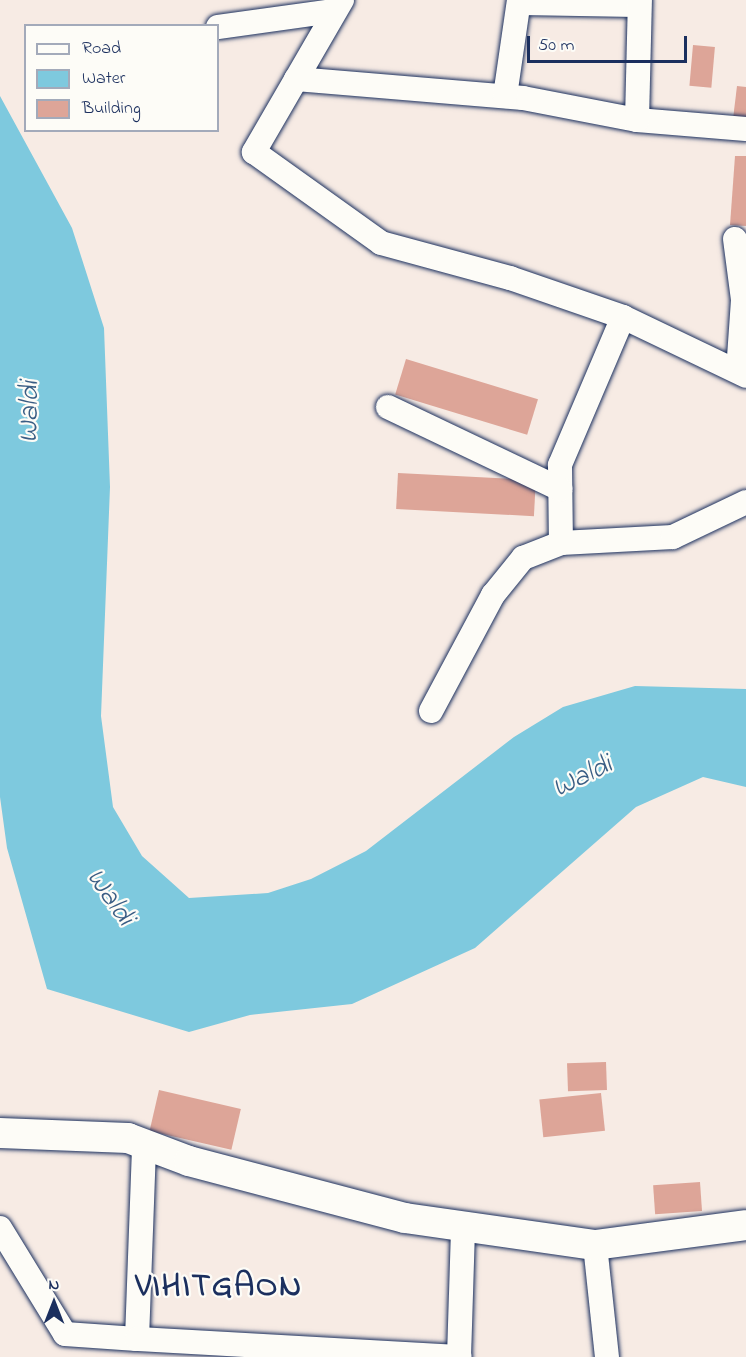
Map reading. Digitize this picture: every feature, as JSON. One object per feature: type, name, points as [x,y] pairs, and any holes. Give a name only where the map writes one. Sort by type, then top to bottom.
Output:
[{"type":"street","points":[[505,96],[519,1],[640,2],[638,120]]},
{"type":"street","points":[[219,27],[338,5]]},
{"type":"street","points":[[338,5],[254,152],[381,243],[510,278],[623,317],[742,373],[743,300],[735,239]]},
{"type":"street","points":[[296,79],[505,96],[638,120],[746,129]]},
{"type":"street","points":[[561,543],[560,465],[623,317]]},
{"type":"street","points":[[388,407],[560,489]]},
{"type":"street","points":[[431,711],[493,595],[522,558],[561,543],[673,537],[746,502]]},
{"type":"street","points":[[0,1133],[94,1134],[144,1144],[405,1218],[595,1245],[746,1226]]},
{"type":"street","points":[[137,1339],[144,1144]]},
{"type":"street","points":[[0,1228],[65,1334],[459,1357],[462,1227]]},
{"type":"street","points":[[595,1245],[607,1357]]},
{"type":"water","name":"Waldi","points":[[0,96],[72,228],[104,328],[110,487],[101,716],[113,807],[142,856],[189,898],[268,893],[311,879],[366,851],[514,737],[563,707],[635,686],[746,689],[746,787],[703,777],[636,807],[475,948],[352,1004],[250,1015],[189,1032],[47,989],[7,848],[0,797]]},
{"type":"building","points":[[693,45],[715,47],[711,88],[689,86]]},
{"type":"building","points":[[737,86],[746,87],[746,121],[733,119]]},
{"type":"building","points":[[735,156],[746,156],[746,226],[730,225]]},
{"type":"building","points":[[406,359],[538,399],[527,435],[395,394]]},
{"type":"building","points":[[398,473],[536,480],[534,516],[396,509]]},
{"type":"building","points":[[606,1062],[607,1090],[568,1091],[567,1063]]},
{"type":"building","points":[[159,1090],[241,1109],[231,1150],[150,1131]]},
{"type":"building","points":[[601,1093],[605,1131],[543,1137],[539,1099]]},
{"type":"building","points":[[700,1182],[702,1211],[655,1214],[653,1185]]},
{"type":"district","name":"VIHITGAON","points":[[219,1288]]}]
